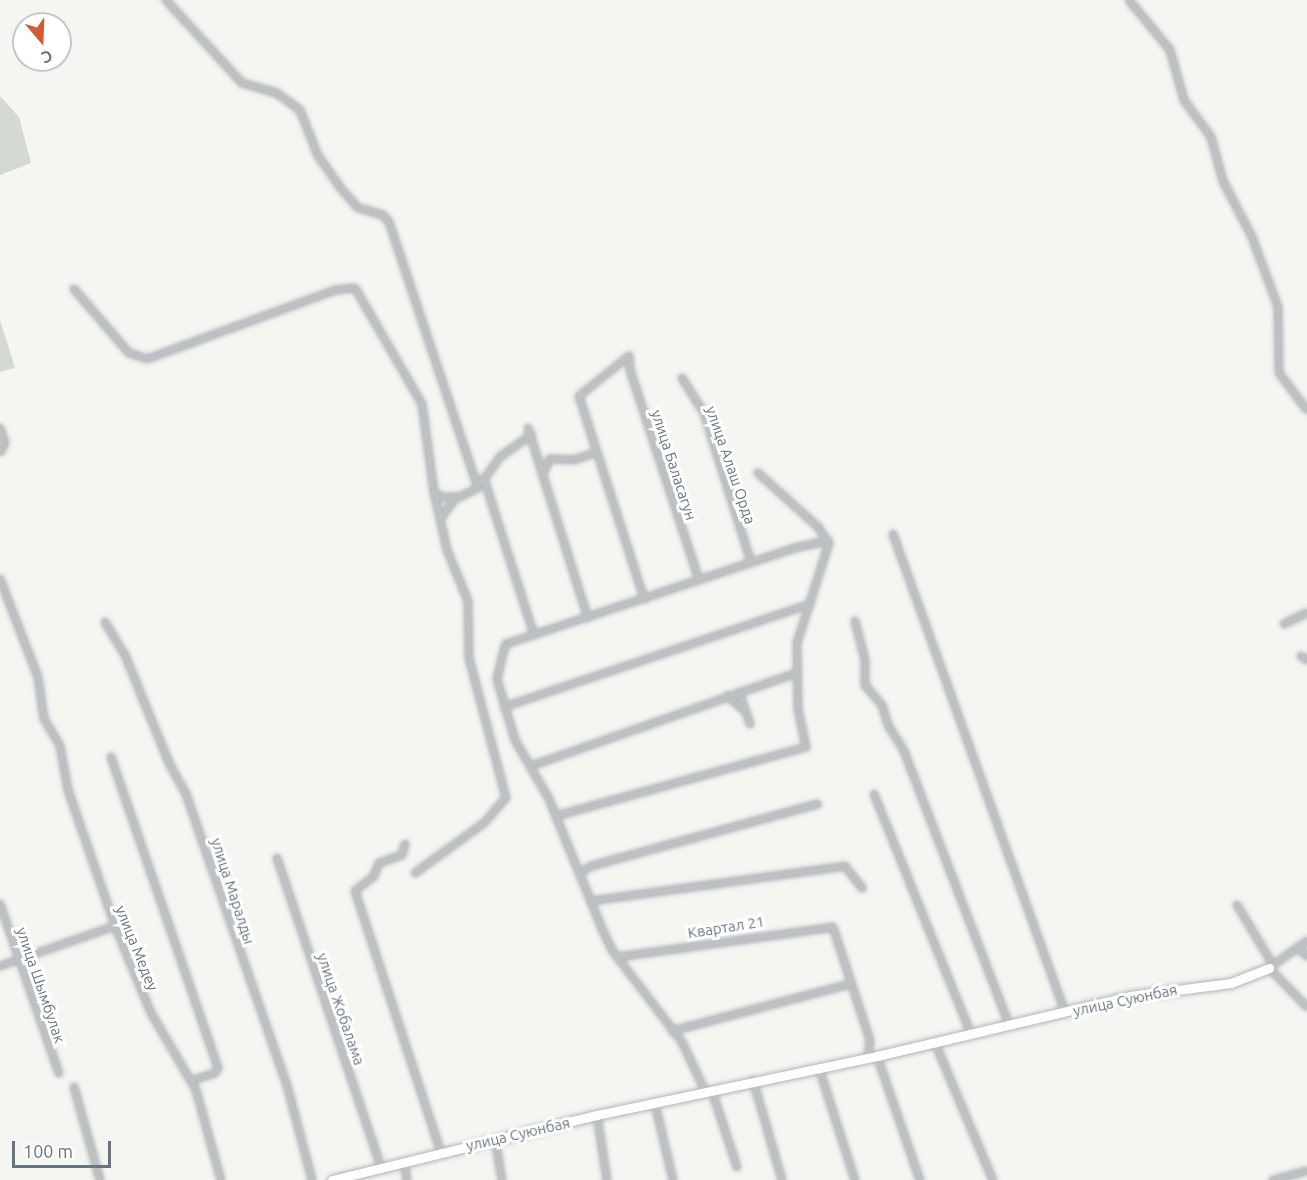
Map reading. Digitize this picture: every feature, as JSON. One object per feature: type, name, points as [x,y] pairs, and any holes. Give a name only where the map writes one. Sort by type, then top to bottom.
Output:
[{"type":"street","points":[[166,0],[242,83],[277,93],[296,105],[306,118],[318,156],[350,198],[358,208],[383,215],[389,222],[478,488]]},
{"type":"street","points":[[1129,0],[1170,51],[1184,100],[1210,137],[1223,181],[1252,237],[1278,307],[1279,373],[1307,410]]},
{"type":"street","points":[[74,289],[129,352],[147,359],[336,290],[355,288],[422,404],[434,492],[447,550],[468,601],[469,658],[506,798],[484,823],[416,873]]},
{"type":"street","name":"улица Баласагун","points":[[597,452],[579,396],[629,356],[630,370],[699,580]]},
{"type":"street","name":"улица Алаш Орда","points":[[682,378],[704,413],[751,562]]},
{"type":"street","points":[[0,428],[5,443],[0,452]]},
{"type":"street","points":[[434,492],[441,497],[456,497],[478,488],[506,452],[530,431],[588,618]]},
{"type":"street","points":[[543,473],[550,459],[574,460],[597,452],[644,599]]},
{"type":"street","points":[[758,473],[828,541]]},
{"type":"street","points":[[484,479],[534,635]]},
{"type":"street","points":[[441,520],[456,497]]},
{"type":"street","points":[[893,534],[1065,1012]]},
{"type":"street","points":[[737,1167],[709,1091],[682,1042],[618,957],[591,901],[556,816],[531,766],[514,740],[497,679],[504,648],[534,635],[751,562],[828,541]]},
{"type":"street","points":[[556,816],[805,749],[796,673],[797,643],[825,565],[828,541]]},
{"type":"street","name":"улица Медеу","points":[[0,579],[38,677],[44,719],[60,746],[68,790],[115,926],[151,1013],[190,1081],[206,1119],[221,1180]]},
{"type":"street","points":[[504,707],[810,604]]},
{"type":"street","points":[[1284,624],[1307,614]]},
{"type":"street","points":[[855,621],[865,660],[865,685],[882,705],[888,725],[904,751],[1009,1025]]},
{"type":"street","name":"улица Маралды","points":[[105,622],[125,655],[170,765],[186,794],[276,1052],[312,1180]]},
{"type":"street","points":[[531,766],[796,673]]},
{"type":"street","points":[[739,692],[750,723]]},
{"type":"street","points":[[727,696],[746,711]]},
{"type":"street","points":[[111,757],[218,1068],[215,1073],[190,1081]]},
{"type":"street","points":[[874,794],[971,1034]]},
{"type":"street","points":[[580,873],[591,866],[818,804]]},
{"type":"street","points":[[405,844],[402,855],[379,863],[374,876],[355,891],[441,1152]]},
{"type":"street","name":"улица Жобалама","points":[[277,858],[381,1167]]},
{"type":"street","points":[[591,901],[845,866],[862,888]]},
{"type":"street","name":"улица Шымбулак","points":[[0,904],[59,1073]]},
{"type":"street","points":[[1237,905],[1271,967],[1307,1007]]},
{"type":"street","name":"Квартал 21","points":[[618,957],[822,925],[833,927],[850,984]]},
{"type":"street","points":[[0,966],[115,926]]},
{"type":"street","name":"улица Суюнбая","points":[[332,1180],[597,1115],[934,1043],[1141,994],[1231,983],[1271,967],[1299,949],[1307,941]]},
{"type":"street","points":[[1299,949],[1307,956]]},
{"type":"street","points":[[672,1031],[850,984],[870,1040],[872,1056],[920,1180]]},
{"type":"street","points":[[934,1043],[993,1180]]},
{"type":"street","points":[[819,1068],[855,1180]]},
{"type":"street","points":[[753,1080],[782,1180]]},
{"type":"street","points":[[74,1087],[100,1180]]},
{"type":"street","points":[[655,1104],[673,1180]]},
{"type":"street","points":[[597,1115],[607,1180]]},
{"type":"street","points":[[495,1139],[502,1180]]},
{"type":"street","points":[[404,1161],[407,1180]]},
{"type":"street","points":[[1273,1180],[1307,1171]]},
{"type":"shaded area","points":[[0,96],[19,117],[31,163],[0,175]]},
{"type":"shaded area","points":[[0,320],[15,368],[0,372]]}]
